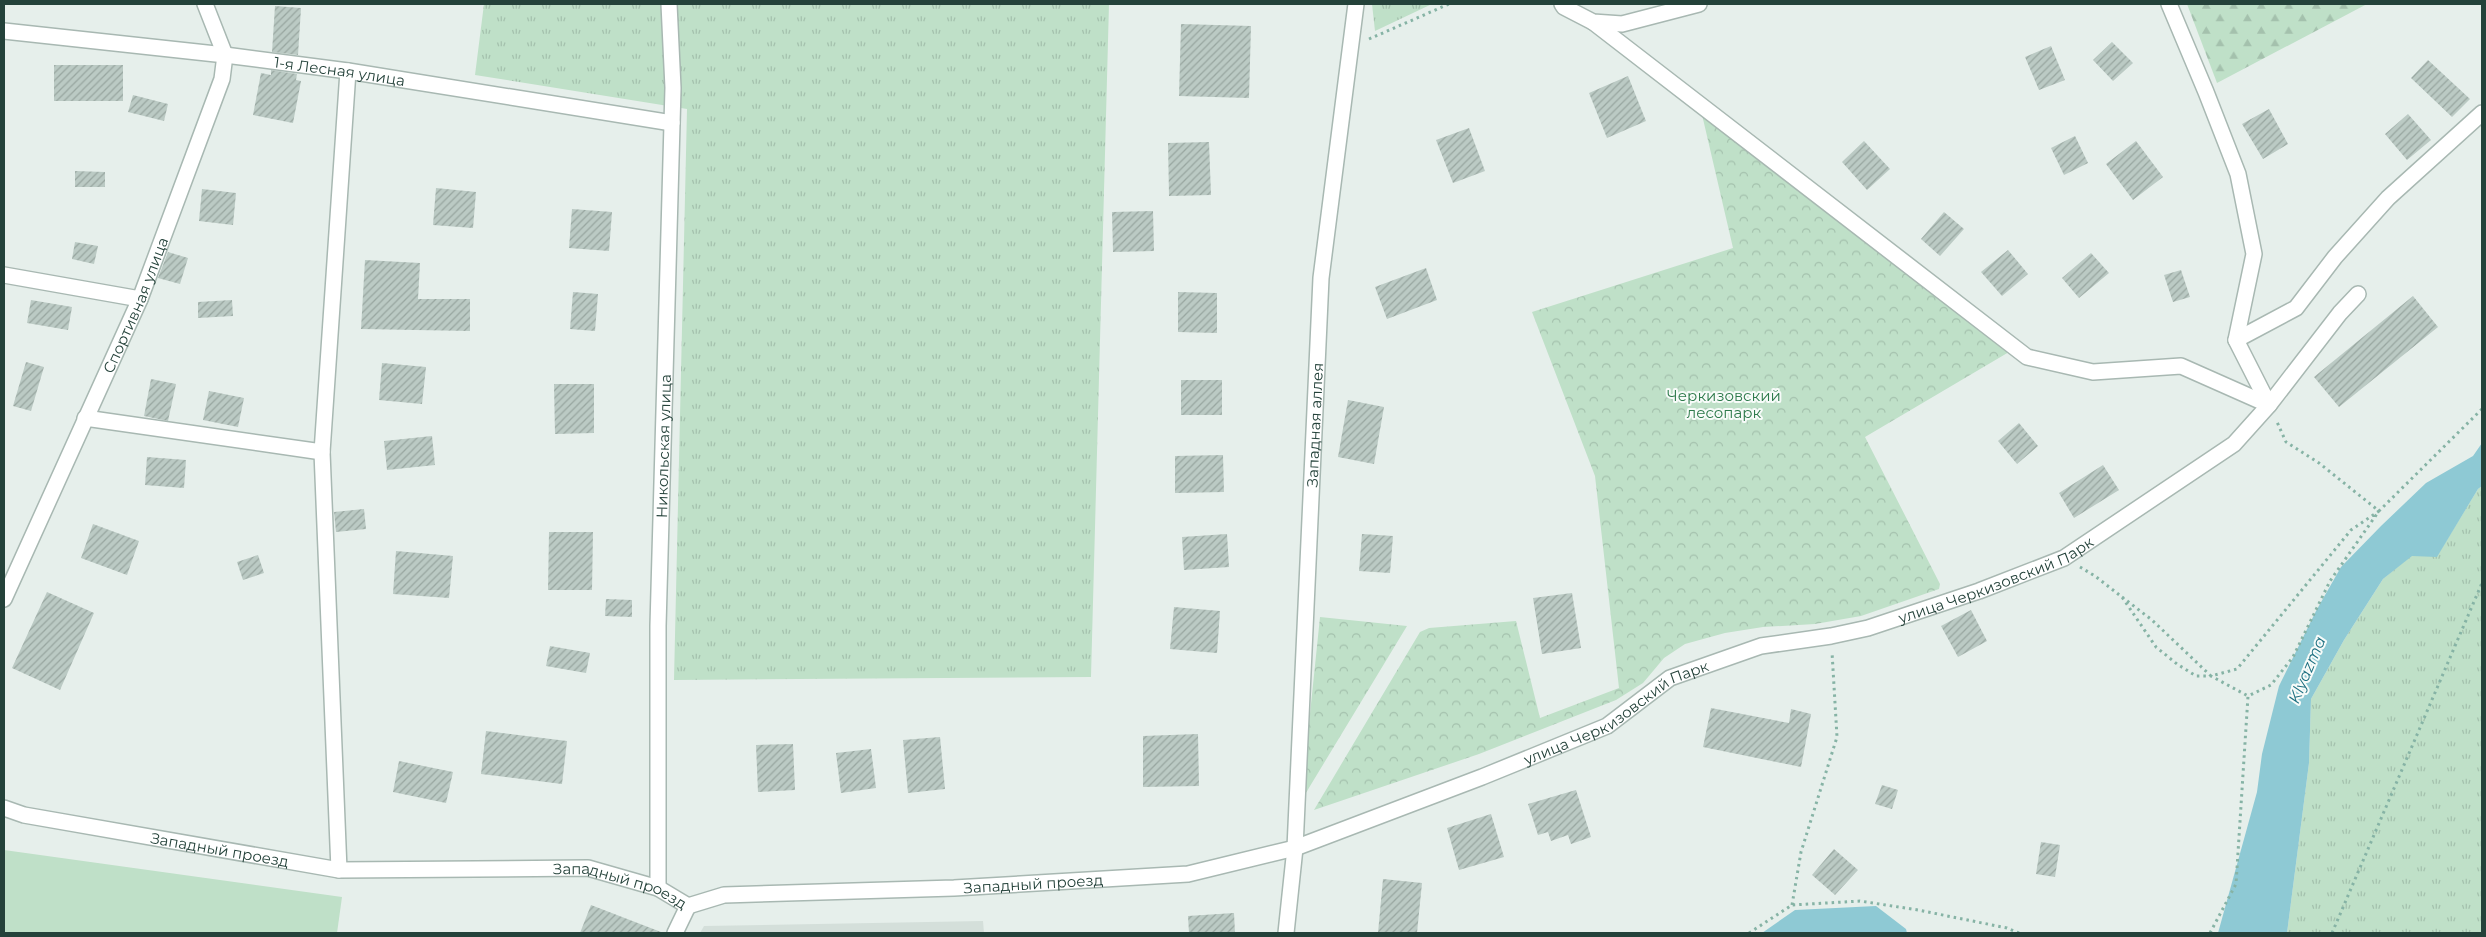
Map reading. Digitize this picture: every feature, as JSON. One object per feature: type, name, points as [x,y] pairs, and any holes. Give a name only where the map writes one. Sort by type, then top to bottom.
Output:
[{"type":"street","name":"Спортивная улица","points":[[4,599],[140,299],[222,79],[225,55],[205,4]]},
{"type":"street","name":"Никольская улица","points":[[658,888],[658,626],[672,122],[669,4]]},
{"type":"street","name":"Западная аллея","points":[[1286,933],[1295,848],[1321,278],[1356,4]]},
{"type":"street","points":[[1562,4],[1564,7],[1593,22],[2027,357],[2093,372],[2181,366],[2269,405]]},
{"type":"street","points":[[1593,22],[1622,24],[1699,4]]},
{"type":"street","points":[[2168,4],[2206,92],[2238,174],[2254,254],[2236,340],[2269,405]]},
{"type":"street","name":"1-я Лесная улица","points":[[4,31],[225,55],[348,71],[672,122]]},
{"type":"street","points":[[339,870],[322,452],[348,71]]},
{"type":"street","points":[[2236,340],[2296,308],[2335,257],[2388,198],[2482,113]]},
{"type":"street","points":[[4,275],[140,299]]},
{"type":"street","name":"улица Черкизовский Парк","points":[[1295,848],[1482,777],[1606,726],[1670,678],[1761,646],[1831,636],[1868,628],[1970,594],[2064,558],[2234,444],[2269,405],[2340,313],[2358,294]]},
{"type":"street","points":[[85,418],[322,452]]},
{"type":"street","name":"Западный проезд","points":[[4,808],[24,815],[339,870],[588,868],[658,888],[688,906],[724,895],[954,888],[1188,874],[1295,848]]},
{"type":"street","points":[[675,933],[688,906]]},
{"type":"path","points":[[1350,47],[1449,4]]},
{"type":"path","points":[[2269,405],[2286,442],[2319,463],[2379,511]]},
{"type":"path","points":[[2248,696],[2271,685],[2292,657],[2330,581],[2379,511],[2482,409]]},
{"type":"path","points":[[2122,597],[2156,647],[2196,676],[2211,676],[2237,669],[2351,530],[2379,511]]},
{"type":"path","points":[[2064,558],[2096,576],[2152,620],[2211,676],[2248,696]]},
{"type":"path","points":[[2332,933],[2482,583]]},
{"type":"path","points":[[1792,905],[1801,852],[1837,737],[1831,636]]},
{"type":"path","points":[[2210,933],[2236,884],[2248,696]]},
{"type":"path","points":[[1749,933],[1792,905],[1860,901],[1918,910],[2007,928],[2019,933]]},
{"type":"shaded area","points":[[983,921],[984,933],[700,933],[704,926]]},
{"type":"green space","points":[[484,4],[1109,4],[1091,677],[674,680],[687,109],[475,75]]},
{"type":"green space","points":[[1372,4],[1432,4],[1375,31]]},
{"type":"green space","points":[[2187,4],[2367,4],[2217,83]]},
{"type":"green space","name":"Черкизовский лесопарк","points":[[1697,93],[2009,352],[1865,437],[1940,584],[1939,589],[1861,616],[1815,624],[1763,627],[1725,633],[1685,644],[1664,658],[1643,683],[1616,700],[1479,754],[1314,810],[1420,632],[1429,628],[1516,621],[1540,718],[1619,688],[1595,476],[1532,312],[1733,248]]},
{"type":"green space","points":[[2482,486],[2482,933],[2287,933],[2309,763],[2311,699],[2344,640],[2383,579],[2412,555],[2437,556],[2478,489]]},
{"type":"green space","points":[[1320,617],[1407,626],[1301,801]]},
{"type":"green space","points":[[4,850],[342,897],[337,933],[4,933]]},
{"type":"water","name":"Klyazma","points":[[2482,443],[2482,486],[2478,489],[2437,557],[2412,556],[2383,579],[2344,640],[2311,699],[2309,763],[2287,933],[2218,933],[2257,792],[2262,754],[2279,686],[2316,611],[2341,567],[2381,526],[2426,483],[2473,456]]},
{"type":"water","points":[[1876,906],[1906,929],[1907,933],[1762,933],[1795,910]]},
{"type":"building","points":[[275,6],[301,8],[298,55],[272,52]]},
{"type":"building","points":[[1181,24],[1251,26],[1249,98],[1179,96]]},
{"type":"building","points":[[2112,42],[2133,63],[2113,81],[2093,60]]},
{"type":"building","points":[[2051,46],[2065,80],[2039,90],[2025,57]]},
{"type":"building","points":[[2428,60],[2470,99],[2452,117],[2411,78]]},
{"type":"building","points":[[54,65],[123,65],[123,101],[54,101]]},
{"type":"building","points":[[271,70],[297,74],[296,80],[301,81],[293,123],[253,115],[261,73],[271,75]]},
{"type":"building","points":[[1628,76],[1646,121],[1607,138],[1589,93]]},
{"type":"building","points":[[133,95],[168,104],[164,121],[128,112]]},
{"type":"building","points":[[2269,109],[2288,144],[2263,159],[2242,124]]},
{"type":"building","points":[[2408,114],[2431,140],[2407,160],[2385,134]]},
{"type":"building","points":[[1469,128],[1485,171],[1453,183],[1436,140]]},
{"type":"building","points":[[2075,136],[2088,163],[2064,175],[2051,148]]},
{"type":"building","points":[[1864,141],[1890,169],[1867,190],[1842,162]]},
{"type":"building","points":[[2136,141],[2163,177],[2133,200],[2106,164]]},
{"type":"building","points":[[1209,142],[1211,195],[1169,196],[1168,143]]},
{"type":"building","points":[[75,171],[105,172],[105,187],[75,187]]},
{"type":"building","points":[[436,188],[476,192],[473,228],[433,225]]},
{"type":"building","points":[[202,189],[236,193],[233,225],[199,221]]},
{"type":"building","points":[[572,209],[612,212],[609,251],[569,248]]},
{"type":"building","points":[[1153,211],[1154,251],[1113,252],[1112,212]]},
{"type":"building","points":[[1944,212],[1964,229],[1940,256],[1921,239]]},
{"type":"building","points":[[75,242],[98,246],[94,264],[72,259]]},
{"type":"building","points":[[2008,250],[2028,274],[2002,296],[1981,272]]},
{"type":"building","points":[[168,252],[188,258],[180,284],[158,278]]},
{"type":"building","points":[[2091,253],[2109,273],[2079,298],[2062,278]]},
{"type":"building","points":[[365,260],[420,263],[418,299],[470,299],[470,331],[361,329]]},
{"type":"building","points":[[1426,268],[1437,300],[1387,319],[1375,287]]},
{"type":"building","points":[[2181,270],[2190,297],[2173,302],[2164,275]]},
{"type":"building","points":[[573,292],[598,294],[595,331],[570,329]]},
{"type":"building","points":[[1178,292],[1217,293],[1217,333],[1178,332]]},
{"type":"building","points":[[2413,296],[2438,327],[2339,407],[2314,377]]},
{"type":"building","points":[[31,300],[72,307],[68,330],[27,323]]},
{"type":"building","points":[[232,300],[233,316],[198,318],[198,302]]},
{"type":"building","points":[[26,362],[44,367],[31,411],[13,406]]},
{"type":"building","points":[[382,363],[426,367],[422,404],[379,400]]},
{"type":"building","points":[[151,379],[176,384],[168,421],[144,416]]},
{"type":"building","points":[[1181,380],[1222,380],[1222,415],[1181,415]]},
{"type":"building","points":[[554,384],[594,384],[594,433],[555,434]]},
{"type":"building","points":[[209,391],[244,398],[238,427],[203,420]]},
{"type":"building","points":[[1348,400],[1384,407],[1374,464],[1338,457]]},
{"type":"building","points":[[2019,423],[2038,446],[2017,464],[1998,441]]},
{"type":"building","points":[[432,436],[435,465],[387,470],[384,441]]},
{"type":"building","points":[[1223,455],[1224,492],[1175,493],[1175,456]]},
{"type":"building","points":[[147,457],[186,460],[184,488],[145,485]]},
{"type":"building","points":[[2103,465],[2119,490],[2074,518],[2059,493]]},
{"type":"building","points":[[364,509],[366,529],[336,532],[334,512]]},
{"type":"building","points":[[93,524],[139,541],[127,575],[81,558]]},
{"type":"building","points":[[549,532],[593,532],[592,590],[548,590]]},
{"type":"building","points":[[1227,534],[1229,567],[1184,570],[1182,537]]},
{"type":"building","points":[[1362,534],[1393,536],[1390,573],[1359,571]]},
{"type":"building","points":[[396,551],[453,556],[449,598],[393,594]]},
{"type":"building","points":[[258,555],[264,573],[243,580],[237,562]]},
{"type":"building","points":[[47,592],[94,613],[60,690],[12,668]]},
{"type":"building","points":[[1572,593],[1581,648],[1542,654],[1533,598]]},
{"type":"building","points":[[606,599],[632,600],[632,617],[605,616]]},
{"type":"building","points":[[1174,607],[1220,611],[1217,653],[1170,649]]},
{"type":"building","points":[[1971,610],[1987,641],[1958,657],[1941,626]]},
{"type":"building","points":[[550,646],[590,653],[586,673],[546,666]]},
{"type":"building","points":[[1711,708],[1789,723],[1791,709],[1811,714],[1801,767],[1703,747]]},
{"type":"building","points":[[486,731],[567,741],[562,784],[481,774]]},
{"type":"building","points":[[1198,734],[1199,786],[1143,787],[1143,736]]},
{"type":"building","points":[[940,737],[945,789],[908,793],[903,740]]},
{"type":"building","points":[[793,744],[795,790],[758,792],[756,745]]},
{"type":"building","points":[[871,749],[876,788],[841,793],[836,753]]},
{"type":"building","points":[[399,761],[453,772],[446,803],[393,792]]},
{"type":"building","points":[[1882,785],[1898,790],[1892,809],[1875,804]]},
{"type":"building","points":[[1576,790],[1591,837],[1571,844],[1568,835],[1551,841],[1548,832],[1538,835],[1528,804]]},
{"type":"building","points":[[1491,814],[1504,857],[1459,870],[1447,828]]},
{"type":"building","points":[[2041,842],[2060,845],[2055,877],[2036,874]]},
{"type":"building","points":[[1834,849],[1858,870],[1835,895],[1812,875]]},
{"type":"building","points":[[1383,879],[1422,883],[1417,933],[1378,933]]},
{"type":"building","points":[[591,905],[661,932],[661,933],[580,933]]},
{"type":"building","points":[[1234,913],[1235,933],[1189,933],[1188,916]]}]
